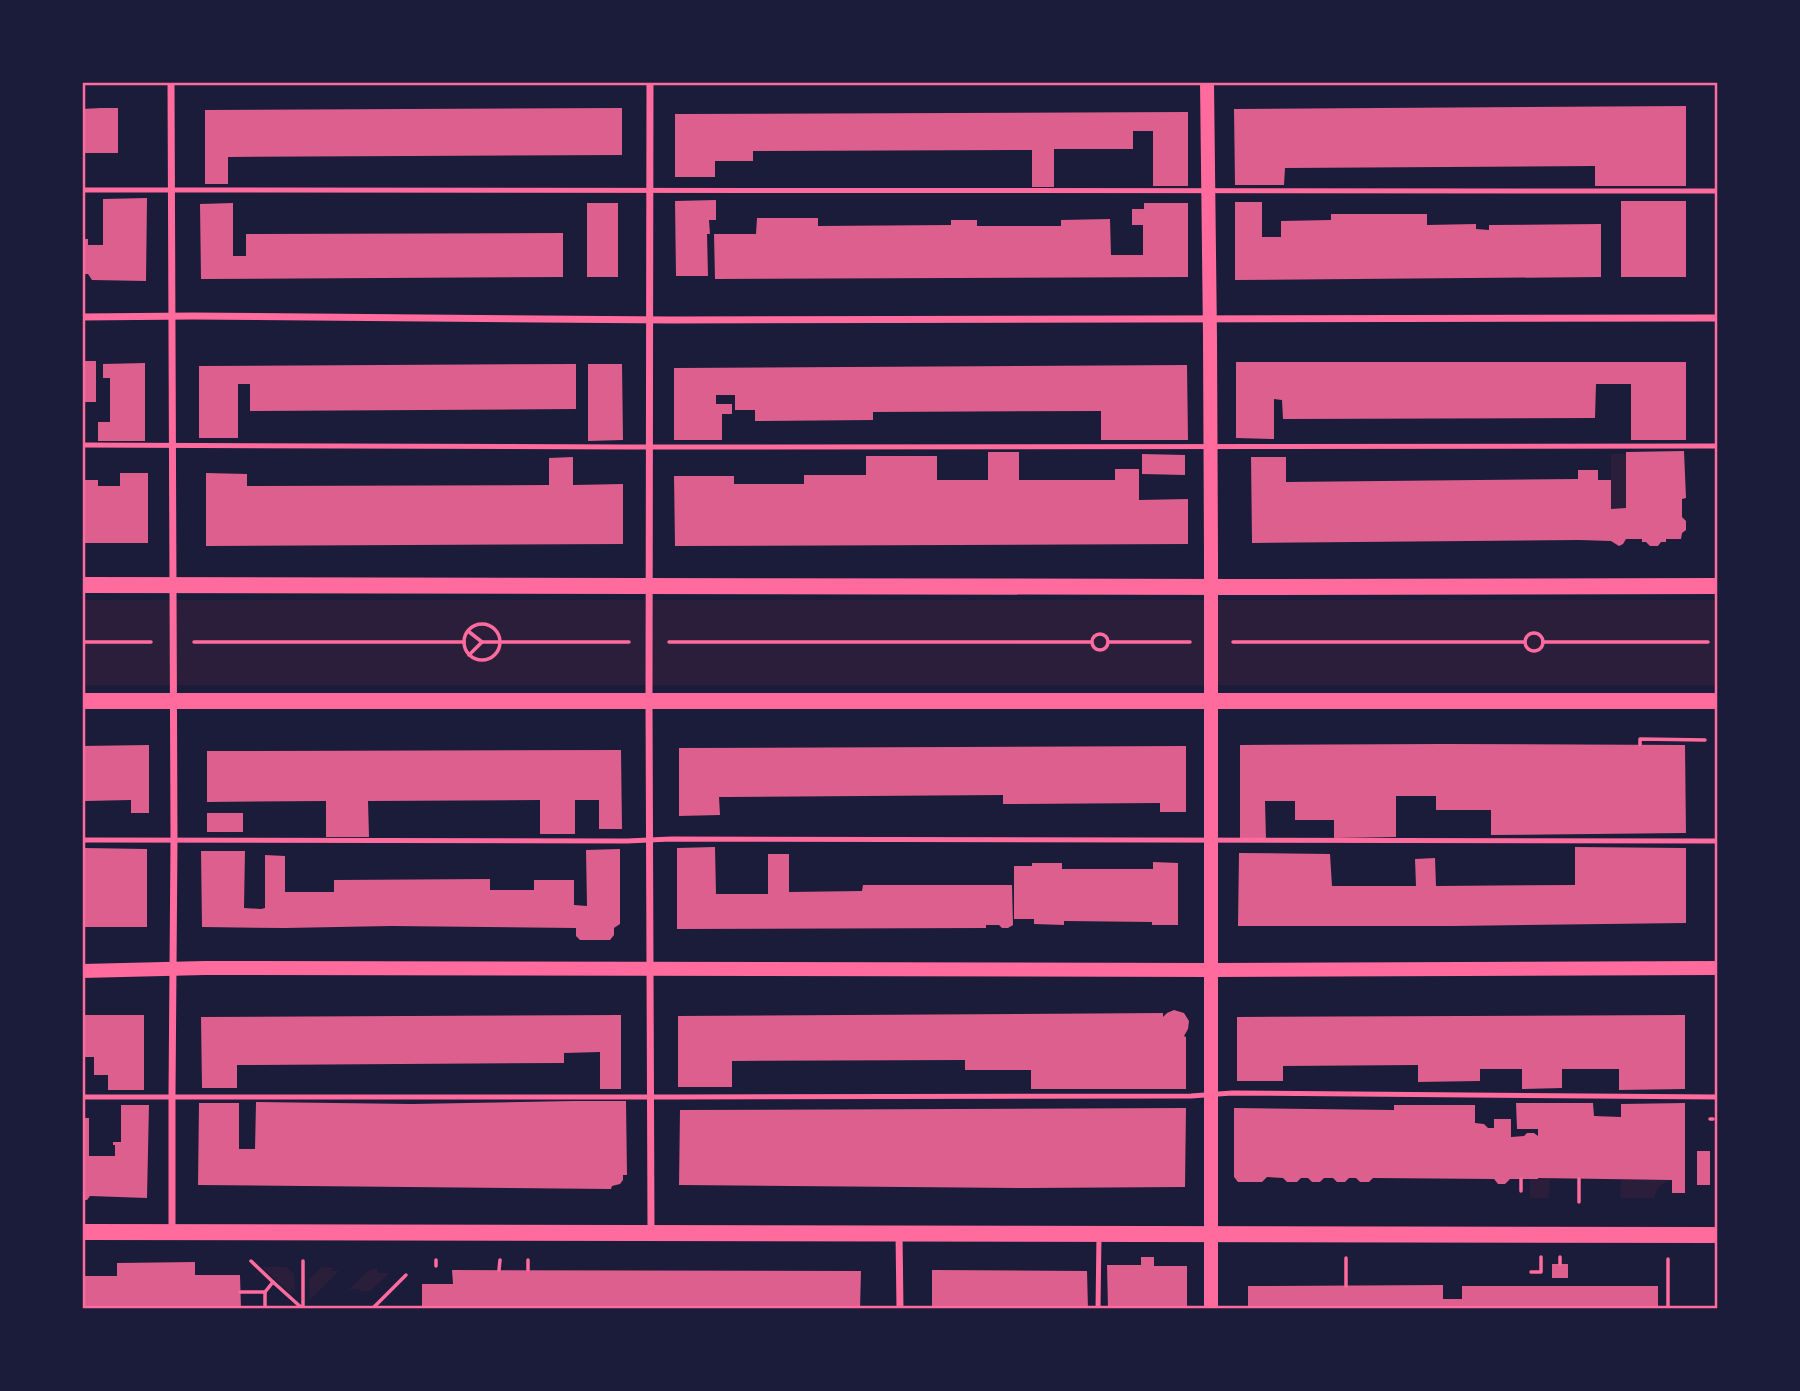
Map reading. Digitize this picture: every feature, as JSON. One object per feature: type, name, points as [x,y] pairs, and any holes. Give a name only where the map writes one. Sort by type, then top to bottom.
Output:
[{"type":"main road","points":[[1207,82],[1212,700],[1211,1309]]},
{"type":"main road","points":[[82,585],[1718,586]]},
{"type":"main road","points":[[82,701],[1718,701]]},
{"type":"main road","points":[[82,971],[205,968],[1718,968]]},
{"type":"main road","points":[[82,1231],[1718,1234]]},
{"type":"street","points":[[172,82],[172,1231]]},
{"type":"street","points":[[650,82],[651,1233]]},
{"type":"street","points":[[82,317],[650,320],[1718,318]]},
{"type":"street","points":[[899,1233],[900,1309]]},
{"type":"lane","points":[[82,190],[1718,191]]},
{"type":"lane","points":[[82,445],[1718,446]]},
{"type":"lane","points":[[82,840],[1718,841]]},
{"type":"lane","points":[[82,1097],[1232,1093],[1718,1097]]},
{"type":"lane","points":[[1098,1309],[1099,1233]]},
{"type":"path","points":[[485,624],[498,632],[500,642],[498,652],[489,659],[479,660],[469,655],[464,642],[468,631],[476,625],[485,624]]},
{"type":"path","points":[[468,631],[482,642],[629,642]]},
{"type":"path","points":[[1100,633],[1105,635],[1108,642],[1105,649],[1100,650],[1095,649],[1091,642],[1093,637],[1100,633]]},
{"type":"path","points":[[1534,633],[1541,637],[1543,642],[1541,648],[1535,651],[1527,648],[1524,642],[1526,636],[1534,633]]},
{"type":"path","points":[[82,642],[151,642]]},
{"type":"path","points":[[194,642],[464,642]]},
{"type":"path","points":[[469,655],[482,642]]},
{"type":"path","points":[[669,642],[1091,642]]},
{"type":"path","points":[[1108,642],[1190,642]]},
{"type":"path","points":[[1233,642],[1524,642]]},
{"type":"path","points":[[1543,642],[1708,642]]},
{"type":"path","points":[[1640,745],[1640,739],[1705,740]]},
{"type":"path","points":[[1579,1179],[1579,1202]]},
{"type":"path","points":[[1521,1180],[1521,1191]]},
{"type":"path","points":[[1531,1272],[1541,1272],[1541,1257]]},
{"type":"path","points":[[1560,1257],[1560,1264]]},
{"type":"path","points":[[1346,1258],[1346,1286]]},
{"type":"path","points":[[1668,1259],[1668,1309]]},
{"type":"path","points":[[436,1260],[436,1266]]},
{"type":"path","points":[[499,1260],[499,1270]]},
{"type":"path","points":[[528,1260],[528,1270]]},
{"type":"path","points":[[251,1261],[303,1309]]},
{"type":"path","points":[[303,1261],[303,1309]]},
{"type":"path","points":[[372,1309],[406,1275]]},
{"type":"path","points":[[265,1309],[265,1292],[273,1282]]},
{"type":"path","points":[[240,1292],[265,1292]]},
{"type":"shaded area","points":[[1611,454],[1626,454],[1626,508],[1611,509]]},
{"type":"shaded area","points":[[82,600],[1718,600],[1718,685],[82,685]]},
{"type":"shaded area","points":[[1550,1178],[1549,1198],[1530,1198],[1530,1179]]},
{"type":"shaded area","points":[[1621,1180],[1672,1180],[1660,1186],[1655,1198],[1620,1198]]},
{"type":"shaded area","points":[[262,1267],[286,1267],[294,1274],[295,1293],[291,1288],[292,1295]]},
{"type":"shaded area","points":[[322,1267],[336,1268],[330,1271],[339,1271],[310,1300],[309,1279]]},
{"type":"shaded area","points":[[378,1268],[377,1273],[390,1273],[370,1291],[348,1290],[369,1270]]},
{"type":"building","points":[[1686,106],[1686,186],[1595,186],[1595,166],[1285,168],[1284,185],[1235,185],[1234,109]]},
{"type":"building","points":[[118,108],[118,153],[82,153],[82,109]]},
{"type":"building","points":[[622,108],[622,155],[228,157],[228,184],[205,184],[205,110]]},
{"type":"building","points":[[1188,112],[1188,186],[1153,186],[1153,131],[1133,131],[1133,149],[1054,149],[1054,187],[1032,187],[1032,150],[753,151],[753,161],[715,161],[715,177],[675,177],[675,114]]},
{"type":"building","points":[[147,198],[146,281],[92,280],[88,274],[82,274],[82,239],[88,239],[88,245],[103,245],[103,199]]},
{"type":"building","points":[[716,200],[716,220],[709,220],[710,234],[707,234],[708,276],[676,276],[675,201]]},
{"type":"building","points":[[1621,201],[1686,201],[1686,277],[1621,277]]},
{"type":"building","points":[[1235,202],[1262,202],[1262,237],[1281,237],[1281,221],[1331,220],[1331,214],[1427,214],[1427,225],[1476,224],[1476,229],[1489,230],[1489,225],[1601,224],[1601,277],[1235,280]]},
{"type":"building","points":[[233,203],[233,256],[246,256],[246,234],[563,233],[563,277],[201,279],[200,204]]},
{"type":"building","points":[[587,203],[618,203],[618,277],[587,277]]},
{"type":"building","points":[[1144,203],[1188,203],[1188,277],[715,279],[714,234],[756,234],[757,218],[818,218],[818,226],[951,225],[951,220],[977,220],[977,226],[1061,226],[1061,220],[1110,219],[1111,255],[1143,255],[1143,225],[1132,225],[1132,209],[1144,209]]},
{"type":"building","points":[[82,361],[96,361],[96,402],[82,402]]},
{"type":"building","points":[[1236,362],[1686,362],[1686,440],[1631,440],[1631,384],[1596,384],[1595,418],[1283,419],[1282,400],[1274,399],[1274,439],[1236,438]]},
{"type":"building","points":[[145,363],[145,441],[98,441],[98,422],[110,422],[110,378],[103,378],[103,364]]},
{"type":"building","points":[[576,364],[576,409],[250,411],[250,384],[238,384],[238,438],[199,438],[199,366]]},
{"type":"building","points":[[588,364],[622,364],[623,440],[588,441]]},
{"type":"building","points":[[1187,365],[1188,440],[1101,440],[1101,411],[873,412],[873,420],[755,421],[755,410],[735,410],[735,395],[716,395],[716,404],[732,404],[732,414],[722,414],[722,440],[674,440],[674,368]]},
{"type":"building","points":[[1684,451],[1686,498],[1682,499],[1682,517],[1686,521],[1686,530],[1681,539],[1666,539],[1666,542],[1661,542],[1658,546],[1650,546],[1642,542],[1642,539],[1626,539],[1619,546],[1611,541],[1579,540],[1252,543],[1251,457],[1286,457],[1286,482],[1578,479],[1578,470],[1598,470],[1598,480],[1611,480],[1611,509],[1626,508],[1626,452]]},
{"type":"building","points":[[988,452],[1019,452],[1019,480],[1115,480],[1115,469],[1139,469],[1139,500],[1188,499],[1188,544],[675,546],[674,476],[734,476],[734,484],[804,484],[804,475],[866,475],[866,456],[937,456],[937,480],[988,480]]},
{"type":"building","points":[[1142,454],[1185,455],[1185,475],[1142,474]]},
{"type":"building","points":[[573,457],[573,485],[623,484],[623,544],[206,546],[206,473],[247,474],[247,486],[549,485],[549,458]]},
{"type":"building","points":[[120,473],[148,473],[148,543],[82,543],[82,480],[98,480],[98,486],[120,486]]},
{"type":"building","points":[[149,745],[149,813],[131,813],[131,800],[85,801],[85,837],[82,837],[82,746]]},
{"type":"building","points":[[1240,745],[1685,745],[1686,833],[1491,835],[1491,810],[1436,810],[1436,796],[1396,796],[1396,837],[1334,838],[1334,820],[1295,820],[1295,801],[1265,801],[1266,839],[1240,838]]},
{"type":"building","points":[[1186,746],[1186,812],[1160,812],[1160,803],[1003,804],[1003,795],[719,797],[720,815],[679,816],[679,748]]},
{"type":"building","points":[[621,750],[622,829],[599,829],[599,800],[575,800],[575,834],[540,834],[540,800],[368,801],[369,837],[326,837],[326,801],[207,802],[207,751]]},
{"type":"building","points":[[207,813],[243,813],[243,832],[207,832]]},
{"type":"building","points":[[715,847],[716,894],[768,894],[768,854],[789,854],[789,892],[862,891],[863,885],[1012,885],[1013,925],[1008,928],[986,925],[986,928],[677,929],[677,848]]},
{"type":"building","points":[[1575,847],[1686,848],[1686,923],[1238,926],[1239,853],[1330,854],[1332,886],[1416,886],[1415,859],[1435,858],[1436,886],[1575,885]]},
{"type":"building","points":[[85,848],[147,849],[147,927],[84,927],[82,878],[84,880]]},
{"type":"building","points":[[620,849],[620,924],[614,928],[614,935],[610,940],[580,940],[576,936],[576,928],[202,927],[201,851],[245,851],[244,908],[261,909],[265,908],[265,855],[285,856],[285,892],[334,892],[334,880],[490,879],[490,890],[534,890],[534,880],[574,880],[574,905],[587,906],[586,850]]},
{"type":"building","points":[[1153,862],[1178,863],[1178,925],[1064,921],[1064,925],[1034,924],[1034,919],[1014,919],[1014,866],[1062,863],[1062,869],[1153,869]]},
{"type":"building","points":[[1174,1010],[1184,1013],[1189,1021],[1184,1036],[1186,1089],[1031,1089],[1031,1070],[965,1070],[965,1060],[732,1061],[732,1087],[678,1087],[678,1016],[1163,1013],[1163,1017]]},
{"type":"building","points":[[82,1015],[144,1015],[144,1090],[108,1090],[108,1075],[94,1075],[94,1057],[82,1057]]},
{"type":"building","points":[[621,1015],[621,1089],[600,1089],[600,1052],[564,1053],[564,1063],[237,1065],[237,1088],[202,1088],[201,1017]]},
{"type":"building","points":[[1685,1015],[1685,1089],[1619,1090],[1619,1069],[1562,1069],[1562,1088],[1522,1089],[1522,1069],[1480,1069],[1480,1081],[1418,1082],[1418,1065],[1283,1066],[1283,1081],[1237,1081],[1237,1017]]},
{"type":"building","points":[[626,1101],[627,1175],[623,1175],[620,1184],[612,1186],[611,1189],[198,1185],[199,1103],[239,1103],[239,1149],[255,1149],[256,1102],[412,1104]]},
{"type":"building","points":[[1516,1103],[1593,1103],[1594,1116],[1621,1117],[1621,1104],[1685,1103],[1685,1193],[1672,1193],[1672,1180],[1538,1178],[1510,1179],[1505,1184],[1498,1184],[1494,1179],[1373,1178],[1369,1182],[1360,1182],[1356,1178],[1349,1178],[1345,1182],[1337,1182],[1333,1178],[1324,1178],[1320,1182],[1312,1182],[1308,1178],[1301,1178],[1297,1182],[1287,1182],[1283,1178],[1267,1177],[1262,1182],[1238,1182],[1234,1177],[1234,1108],[1394,1110],[1394,1105],[1475,1105],[1475,1123],[1494,1128],[1494,1119],[1511,1119],[1511,1137],[1524,1136],[1527,1133],[1538,1136],[1538,1129],[1517,1129]]},
{"type":"building","points":[[121,1105],[149,1105],[147,1198],[90,1196],[87,1200],[82,1200],[82,1118],[89,1118],[89,1156],[115,1156],[113,1142],[121,1142]]},
{"type":"building","points":[[1186,1108],[1185,1187],[679,1185],[680,1110]]},
{"type":"building","points":[[1697,1151],[1710,1151],[1710,1185],[1697,1185]]},
{"type":"building","points":[[1141,1257],[1154,1257],[1154,1266],[1187,1266],[1187,1309],[1108,1309],[1107,1265],[1141,1265]]},
{"type":"building","points":[[195,1262],[195,1275],[240,1275],[241,1309],[82,1309],[82,1276],[117,1276],[117,1263]]},
{"type":"building","points":[[1552,1264],[1568,1264],[1568,1278],[1552,1278]]},
{"type":"building","points":[[452,1270],[861,1271],[860,1309],[422,1309],[422,1284],[453,1284]]},
{"type":"building","points":[[932,1270],[1087,1271],[1088,1309],[932,1309]]},
{"type":"building","points":[[1443,1285],[1443,1299],[1462,1299],[1462,1286],[1658,1286],[1658,1309],[1248,1309],[1248,1286]]}]
